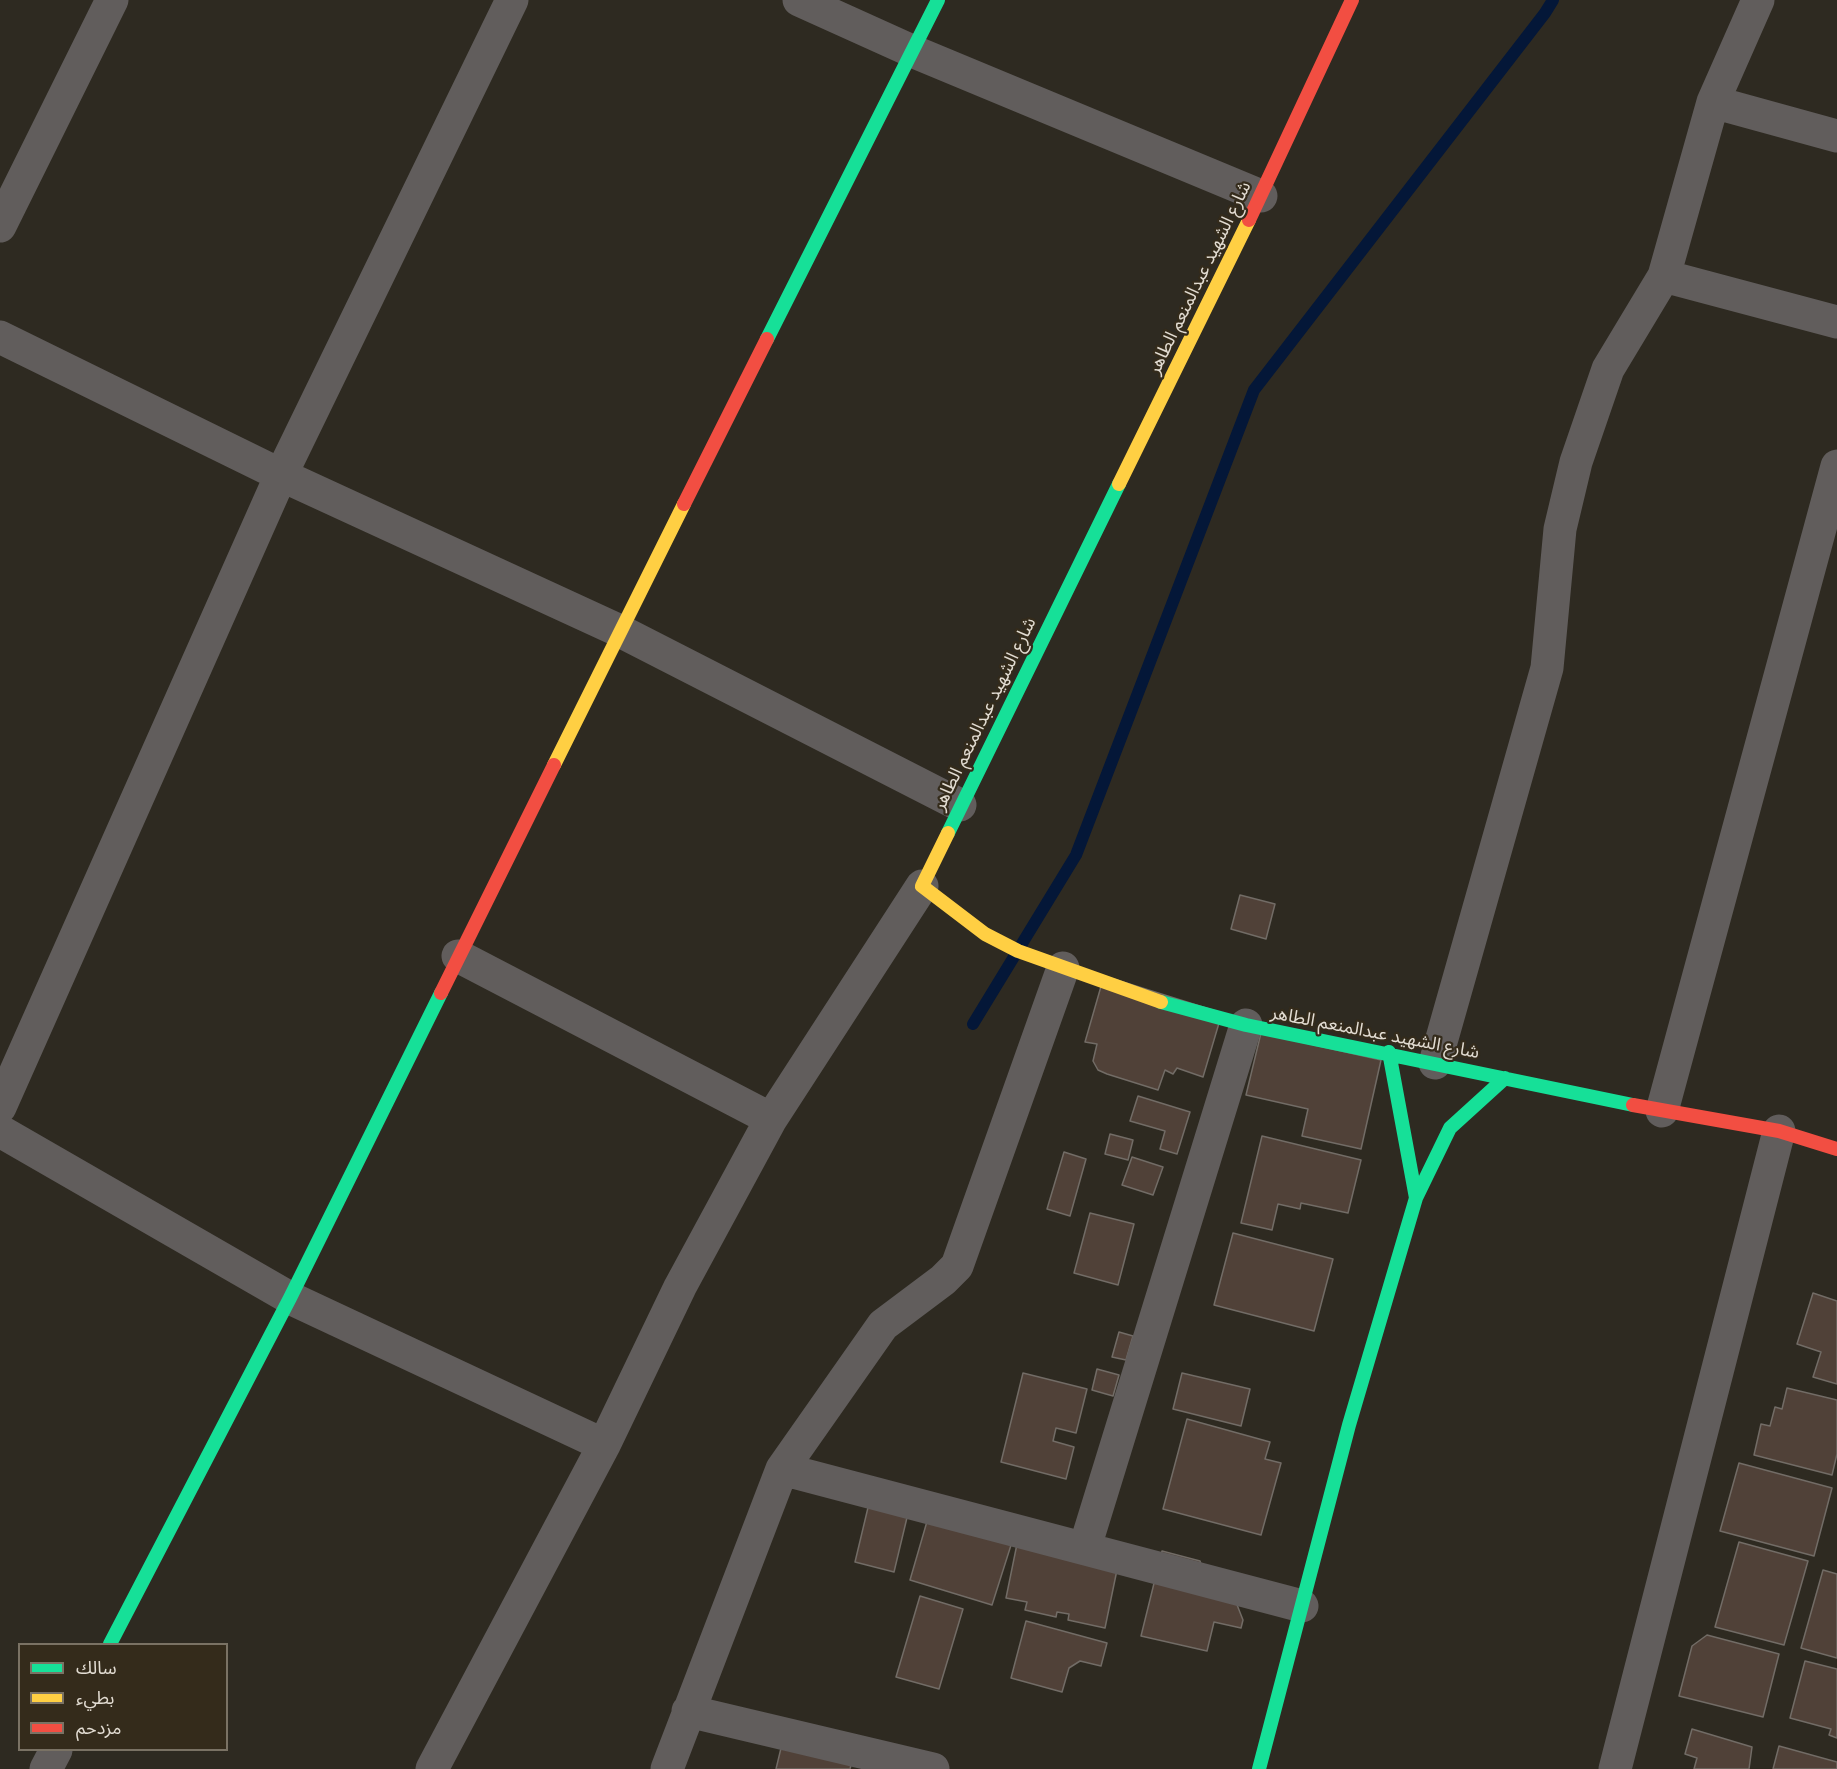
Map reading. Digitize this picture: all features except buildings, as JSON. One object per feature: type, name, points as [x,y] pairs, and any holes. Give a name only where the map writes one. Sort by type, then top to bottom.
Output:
[{"type":"street","points":[[0,226],[112,0]]},
{"type":"street","points":[[0,1107],[281,475],[512,0]]},
{"type":"street","points":[[799,0],[912,51],[1261,196]]},
{"type":"street","points":[[111,1643],[290,1298],[620,631],[938,0]]},
{"type":"street","name":"شارع الشهيد عبدالمنعم الطاهر","points":[[1353,0],[1261,196],[922,886],[985,934],[1063,968],[1172,1006],[1246,1025],[1389,1052],[1662,1111],[1779,1131],[1837,1149]]},
{"type":"street","points":[[1435,1063],[1547,668],[1560,529],[1576,462],[1608,369],[1664,276],[1713,102],[1758,0]]},
{"type":"street","points":[[1713,102],[1837,136]]},
{"type":"street","points":[[1664,276],[1837,322]]},
{"type":"street","points":[[0,337],[281,475],[620,631],[960,805]]},
{"type":"street","points":[[1662,1111],[1837,466]]},
{"type":"street","points":[[432,1769],[604,1445],[680,1287],[771,1119],[922,886]]},
{"type":"street","points":[[458,956],[771,1119]]},
{"type":"street","points":[[667,1769],[782,1469],[883,1325],[943,1280],[957,1266],[1063,968]]},
{"type":"street","points":[[1085,1547],[1246,1025]]},
{"type":"street","points":[[1389,1052],[1416,1198]]},
{"type":"street","points":[[1259,1769],[1349,1425],[1416,1198],[1450,1128],[1506,1078]]},
{"type":"street","points":[[0,1131],[290,1298],[604,1445]]},
{"type":"street","points":[[1615,1769],[1779,1131]]},
{"type":"street","points":[[782,1469],[1302,1606]]},
{"type":"street","points":[[688,1711],[879,1762],[933,1769]]},
{"type":"street","points":[[46,1769],[55,1751]]},
{"type":"waterway","points":[[973,1024],[1076,855],[1254,390],[1553,0]]},
{"type":"traffic: fast","points":[[767,339],[938,0]]},
{"type":"traffic: fast","points":[[948,833],[1119,484]]},
{"type":"traffic: fast","points":[[111,1643],[290,1298],[441,993]]},
{"type":"traffic: fast","points":[[1161,1002],[1246,1025],[1633,1105]]},
{"type":"traffic: fast","points":[[1389,1052],[1416,1198]]},
{"type":"traffic: fast","points":[[1259,1769],[1349,1425],[1416,1198],[1450,1128],[1505,1078]]},
{"type":"traffic: slow","points":[[1119,484],[1249,220]]},
{"type":"traffic: slow","points":[[554,765],[684,504]]},
{"type":"traffic: slow","points":[[948,833],[922,886],[985,934],[1018,951],[1161,1002]]},
{"type":"traffic: jam","points":[[1249,220],[1352,0]]},
{"type":"traffic: jam","points":[[684,504],[767,339]]},
{"type":"traffic: jam","points":[[441,993],[554,765]]},
{"type":"traffic: jam","points":[[1633,1105],[1779,1131],[1837,1149]]}]
